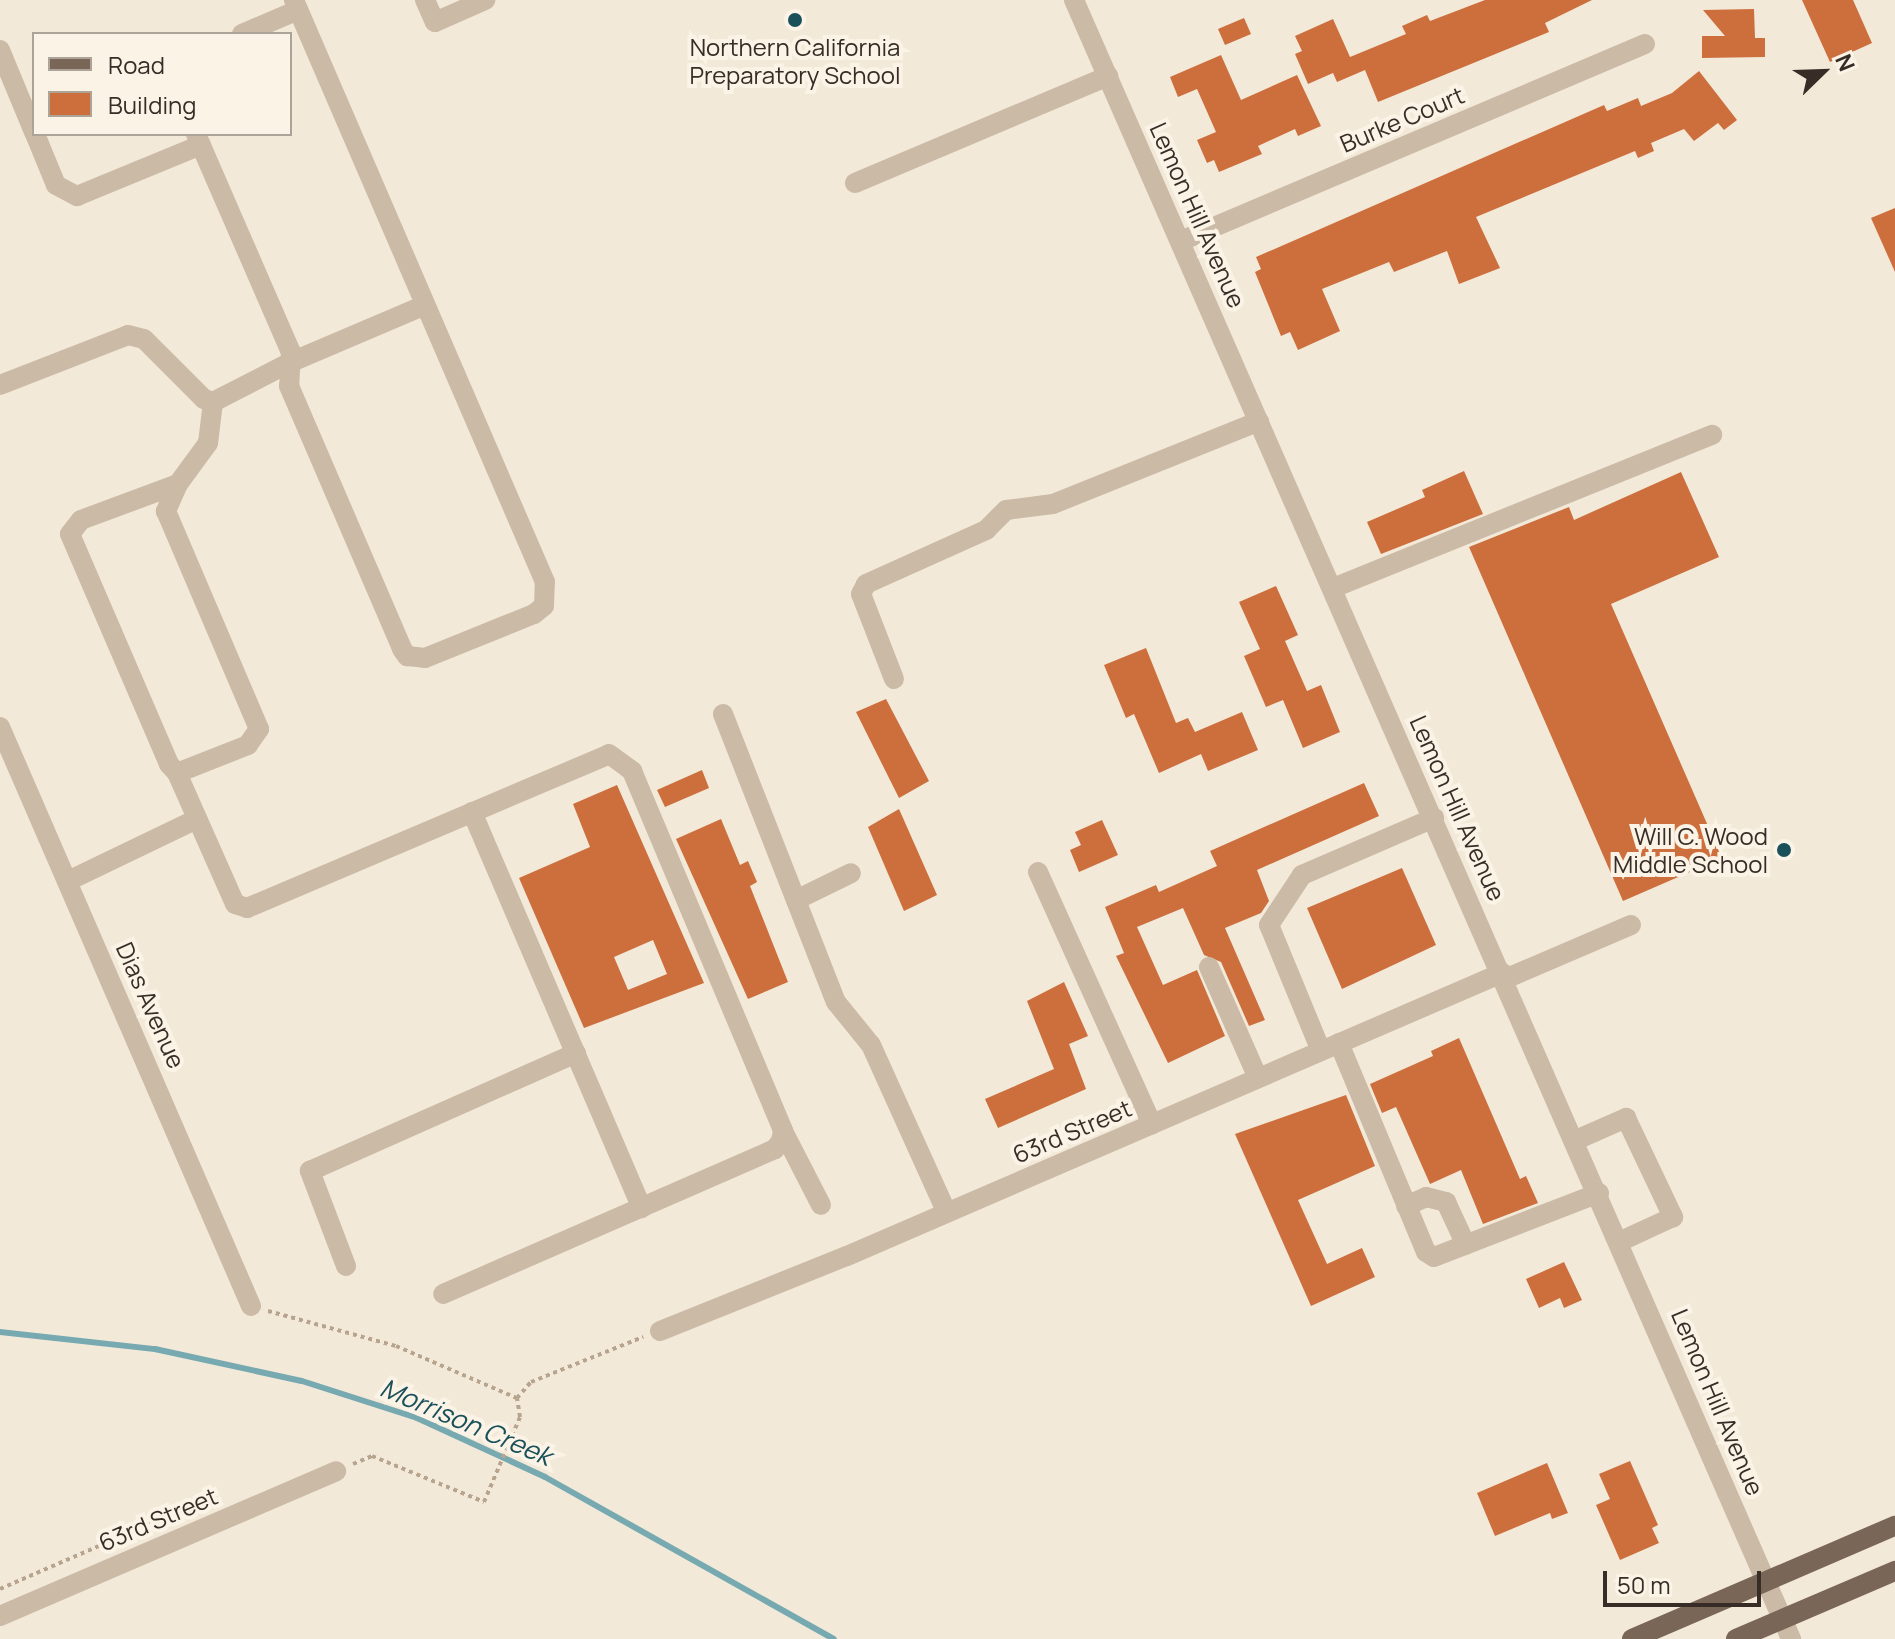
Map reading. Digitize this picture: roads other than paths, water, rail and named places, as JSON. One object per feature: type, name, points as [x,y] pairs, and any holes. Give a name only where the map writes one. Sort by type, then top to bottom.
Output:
[{"type":"main road","points":[[1632,1639],[1895,1526]]},
{"type":"main road","points":[[1736,1639],[1895,1571]]},
{"type":"street","points":[[425,0],[435,22],[485,0]]},
{"type":"street","name":"Lemon Hill Avenue","points":[[1074,0],[1621,1241],[1791,1639]]},
{"type":"street","points":[[35,136],[56,185],[77,196],[198,139],[291,352],[289,386],[407,656],[425,658],[534,614],[548,594],[545,582],[296,5],[246,32]]},
{"type":"street","name":"Burke Court","points":[[1181,241],[1645,44]]},
{"type":"street","points":[[0,50],[32,128]]},
{"type":"street","points":[[855,183],[1108,76]]},
{"type":"street","points":[[0,385],[128,335],[144,339],[204,399],[213,402],[289,363],[425,305]]},
{"type":"street","points":[[177,773],[248,745],[259,729],[166,511],[178,484],[208,443],[213,402]]},
{"type":"street","points":[[894,679],[861,594],[866,584],[986,530],[1006,510],[1053,504],[1259,421]]},
{"type":"street","points":[[1333,588],[1712,435]]},
{"type":"street","points":[[178,484],[81,520],[70,534],[235,904],[247,908],[609,754],[622,760],[632,771],[783,1131],[821,1205]]},
{"type":"street","points":[[723,714],[836,1002],[871,1045],[947,1213]]},
{"type":"street","name":"Dias Avenue","points":[[0,727],[251,1306]]},
{"type":"street","points":[[472,812],[642,1208]]},
{"type":"street","points":[[1434,818],[1302,875],[1269,925],[1426,1252],[1434,1257],[1599,1193]]},
{"type":"street","points":[[68,881],[197,819]]},
{"type":"street","points":[[1038,872],[1152,1124]]},
{"type":"street","points":[[796,900],[851,873]]},
{"type":"street","name":"63rd Street","points":[[660,1331],[947,1213],[1330,1047],[1631,925]]},
{"type":"street","points":[[1209,967],[1258,1078]]},
{"type":"street","points":[[346,1266],[310,1171],[576,1053]]},
{"type":"street","points":[[1576,1140],[1626,1118],[1673,1217],[1621,1241]]},
{"type":"street","points":[[443,1294],[775,1149],[783,1131]]},
{"type":"street","points":[[1406,1206],[1426,1197],[1446,1202],[1466,1245]]},
{"type":"street","name":"63rd Street","points":[[0,1616],[336,1471]]},
{"type":"waterway","name":"Morrison Creek","points":[[0,1332],[155,1349],[302,1381],[417,1418],[545,1477],[834,1639]]},
{"type":"place","name":"Northern California Preparatory School","points":[[795,20]]},
{"type":"place","name":"Will C. Wood Middle School","points":[[1784,850]]}]
